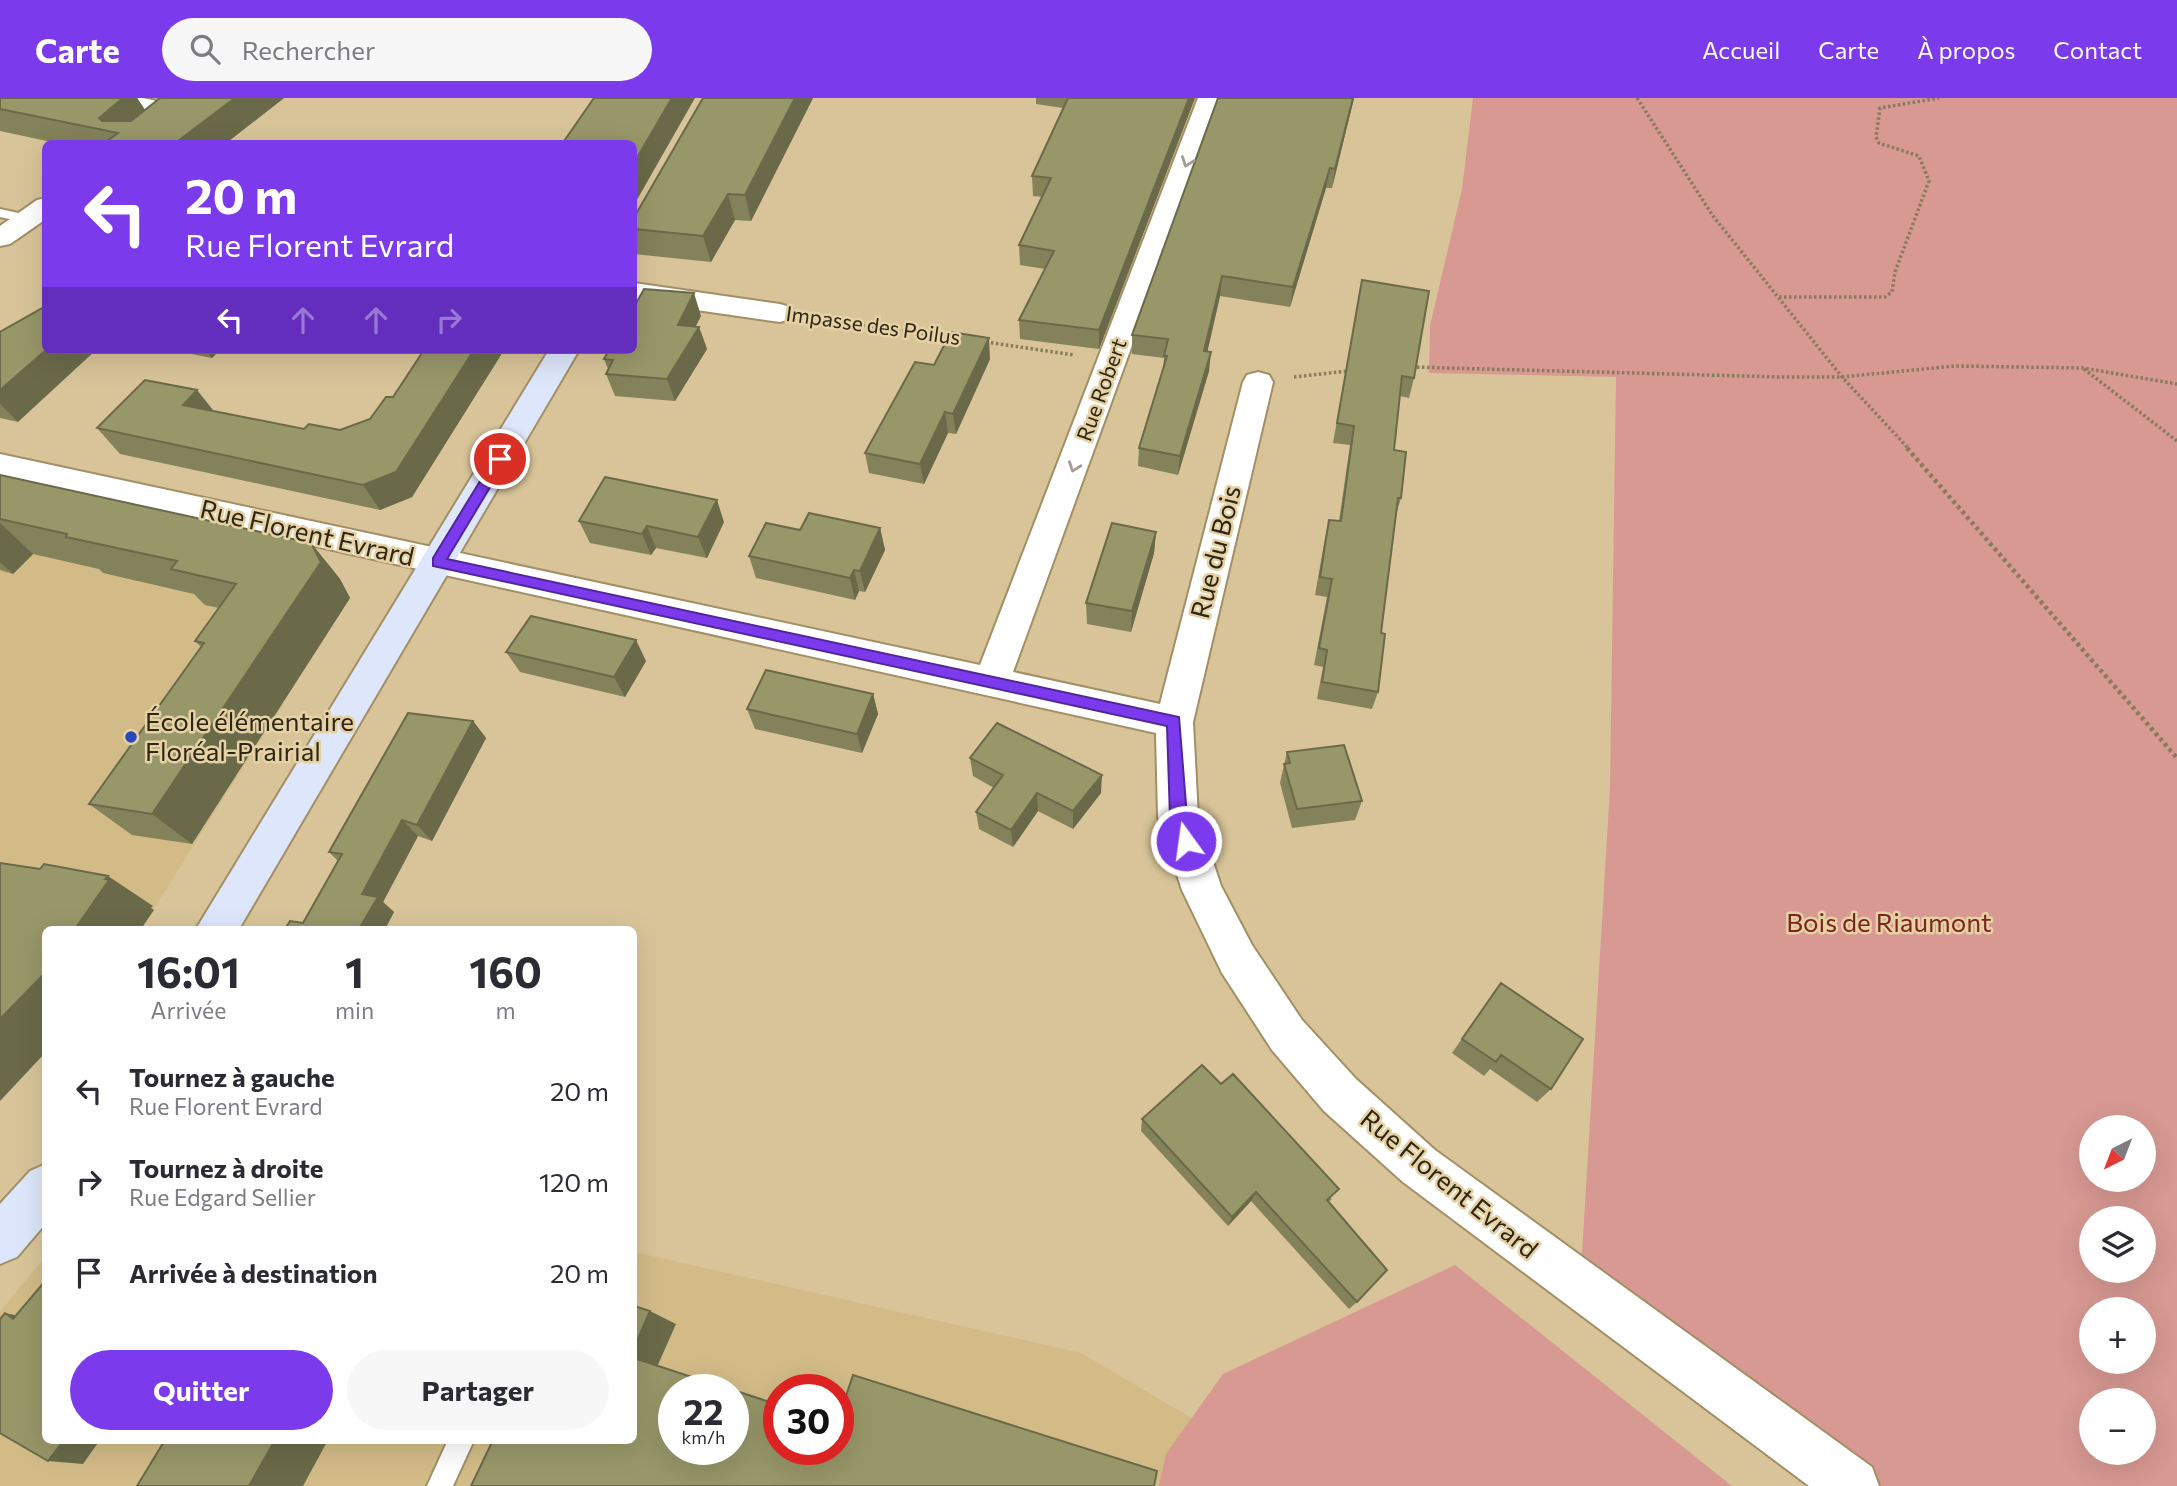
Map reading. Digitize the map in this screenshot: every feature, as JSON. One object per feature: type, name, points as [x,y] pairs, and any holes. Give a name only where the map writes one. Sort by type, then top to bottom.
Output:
[{"type":"street","points":[[107,98],[185,105]]},
{"type":"street","name":"Rue Robert","points":[[992,681],[1210,98]]},
{"type":"street","points":[[149,132],[185,105]]},
{"type":"street","points":[[0,239],[36,213]]},
{"type":"street","name":"Impasse des Poilus","points":[[637,292],[780,313]]},
{"type":"street","points":[[219,926],[562,354]]},
{"type":"street","name":"Rue du Bois","points":[[1174,722],[1258,382]]},
{"type":"street","name":"Rue Florent Evrard","points":[[0,465],[1174,722],[1178,817],[1202,890],[1237,959],[1287,1035],[1340,1095],[1419,1166],[1853,1486]]},
{"type":"street","points":[[0,1240],[42,1192]]},
{"type":"lane","points":[[0,213],[36,213]]},
{"type":"lane","points":[[440,1486],[459,1444]]},
{"type":"path","points":[[1637,98],[1713,216],[1842,377],[1946,491],[2177,758]]},
{"type":"path","points":[[1778,297],[1885,297],[1892,292],[1895,272],[1929,180],[1919,156],[1879,143],[1875,137],[1880,108],[1939,98]]},
{"type":"path","name":"Impasse des Poilus","points":[[780,313],[953,338]]},
{"type":"path","name":"Impasse des Poilus","points":[[980,341],[1113,360]]},
{"type":"path","points":[[1402,368],[1842,377],[1955,366],[2083,368],[2177,384]]},
{"type":"path","points":[[2083,368],[2177,441]]},
{"type":"path","points":[[1258,382],[1352,370]]},
{"type":"shaded area","name":"École élémentaire Floréal-Prairial","points":[[0,504],[340,579],[350,598],[143,926],[42,926],[42,1055],[0,1101]]},
{"type":"shaded area","points":[[637,1253],[1081,1353],[1222,1436],[1213,1486],[0,1486],[0,1312],[42,1261],[42,1444],[637,1444]]},
{"type":"green space","name":"Bois de Riaumont","points":[[1473,98],[2177,98],[2177,1486],[1853,1486],[1580,1287],[1610,788],[1616,377],[1429,373],[1430,326],[1462,189]]},
{"type":"green space","points":[[1455,1265],[1732,1486],[1159,1486],[1166,1454],[1223,1374]]},
{"type":"building","points":[[0,98],[123,98],[99,118],[102,121],[131,121],[160,98],[235,98],[179,140],[108,140],[118,133],[0,109]]},
{"type":"building","points":[[594,98],[672,98],[637,158],[637,140],[565,140]]},
{"type":"building","points":[[703,98],[795,98],[745,195],[728,194],[703,236],[637,229],[637,212]]},
{"type":"building","points":[[1068,98],[1189,98],[1099,330],[1019,320],[1054,251],[1019,245],[1051,178],[1032,176]]},
{"type":"building","points":[[1218,98],[1353,98],[1335,169],[1330,168],[1293,287],[1222,276],[1204,351],[1211,352],[1180,456],[1139,448],[1167,356],[1164,356],[1168,339],[1132,335]]},
{"type":"building","points":[[1362,280],[1429,291],[1414,378],[1402,376],[1394,450],[1406,452],[1381,633],[1385,634],[1378,692],[1322,682],[1327,650],[1319,648],[1332,579],[1320,577],[1329,520],[1341,521],[1354,426],[1337,423]]},
{"type":"building","points":[[644,289],[694,293],[678,325],[699,327],[667,379],[606,374],[613,360],[604,359],[607,354],[637,354],[637,302]]},
{"type":"building","points":[[42,308],[42,353],[0,390],[0,332]]},
{"type":"building","points":[[951,332],[989,338],[953,414],[945,412],[920,464],[865,453],[915,362],[934,365]]},
{"type":"building","points":[[421,354],[471,354],[396,472],[363,485],[97,428],[145,380],[197,390],[183,405],[304,429],[309,424],[340,430],[370,419],[386,397],[393,397]]},
{"type":"building","points":[[0,475],[311,543],[321,562],[152,814],[89,804],[204,643],[195,641],[236,584],[171,569],[177,561],[66,537],[67,534],[0,519]]},
{"type":"building","points":[[605,477],[717,500],[698,537],[647,526],[642,534],[579,521]]},
{"type":"building","points":[[809,513],[880,528],[860,571],[854,570],[850,578],[749,556],[766,523],[800,530]]},
{"type":"building","points":[[1112,523],[1156,532],[1132,611],[1086,603]]},
{"type":"building","points":[[531,616],[636,640],[614,677],[506,652]]},
{"type":"building","points":[[766,670],[873,694],[857,734],[747,709]]},
{"type":"building","points":[[408,713],[473,721],[417,825],[402,820],[362,894],[378,897],[361,926],[287,926],[290,921],[303,923],[342,854],[329,852]]},
{"type":"building","points":[[997,723],[1102,775],[1073,811],[1037,793],[1011,830],[976,812],[1003,775],[970,758]]},
{"type":"building","points":[[1344,745],[1362,801],[1297,809],[1284,764],[1290,763],[1287,752]]},
{"type":"building","points":[[0,863],[40,869],[44,864],[108,876],[105,879],[109,880],[77,926],[42,926],[42,976],[0,1019]]},
{"type":"building","points":[[1501,983],[1583,1039],[1551,1089],[1501,1055],[1496,1062],[1462,1039]]},
{"type":"building","points":[[1202,1065],[1221,1084],[1233,1074],[1339,1189],[1327,1200],[1387,1270],[1357,1302],[1256,1192],[1232,1217],[1142,1119]]},
{"type":"building","points":[[42,1285],[42,1444],[61,1444],[48,1461],[0,1433],[0,1319],[5,1313],[13,1319]]},
{"type":"building","points":[[637,1307],[650,1311],[637,1341]]},
{"type":"building","points":[[637,1359],[682,1374],[658,1374],[658,1465],[749,1465],[749,1395],[763,1400],[763,1465],[854,1465],[854,1375],[1157,1471],[1154,1486],[471,1486],[491,1444],[637,1444]]},
{"type":"building","points":[[163,1444],[273,1444],[249,1486],[137,1486]]},
{"type":"place","name":"École élémentaire Floréal-Prairial","points":[[131,737]]},
{"type":"route","points":[[500,459],[438,562],[1174,722],[1178,817],[1186,841]]}]
